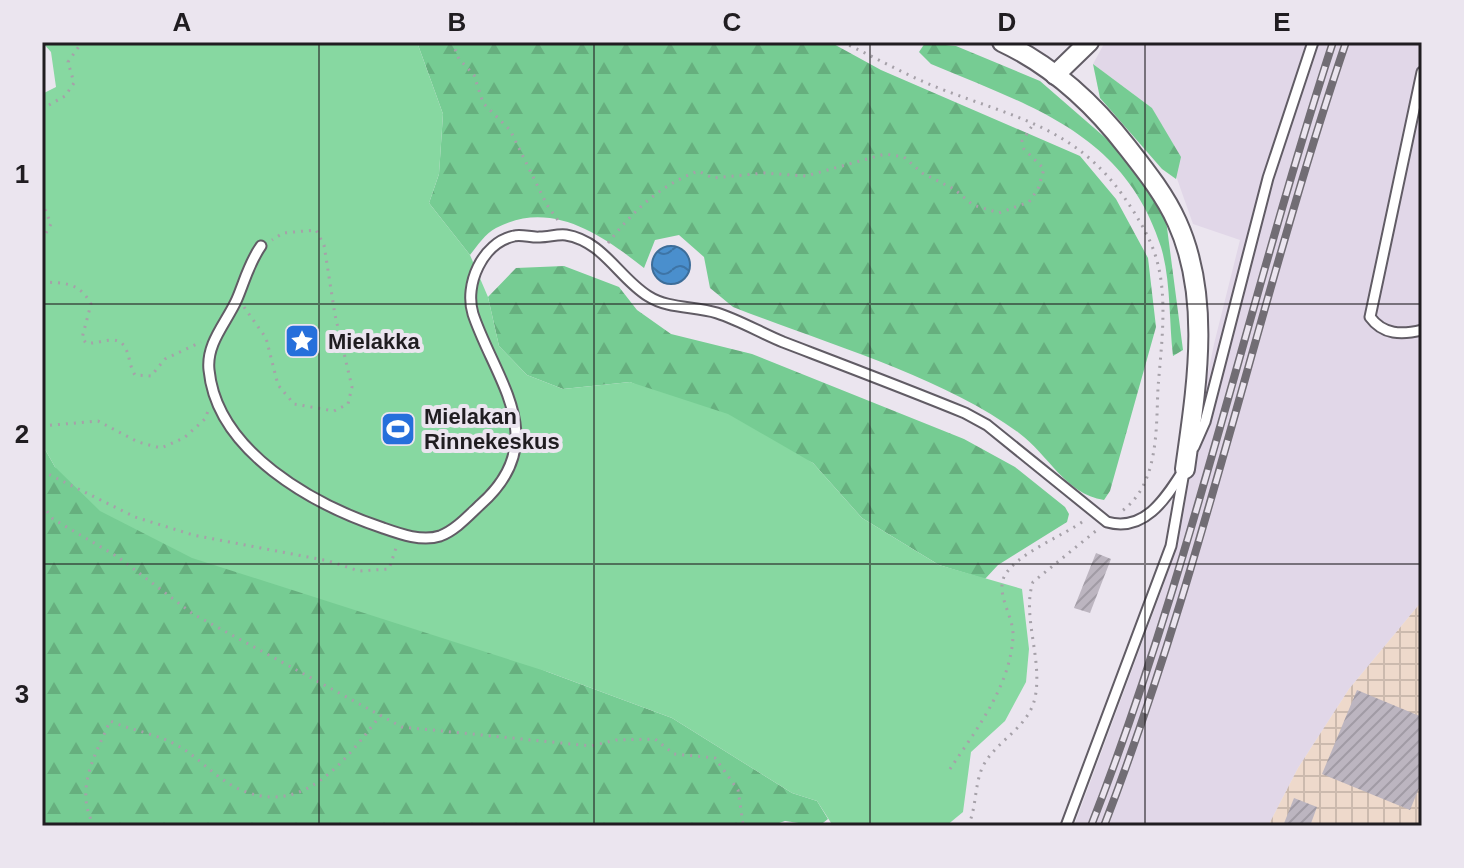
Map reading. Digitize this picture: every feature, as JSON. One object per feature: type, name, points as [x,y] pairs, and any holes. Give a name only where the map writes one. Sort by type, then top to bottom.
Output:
[{"type":"street","points":[[1002,42],[1055,75],[1096,108],[1148,175],[1177,222],[1189,258],[1198,319],[1198,365],[1185,469]]},
{"type":"street","points":[[1055,75],[1089,42]]},
{"type":"lane","points":[[261,246],[249,263],[238,297],[209,354],[212,388],[220,410],[253,452],[301,493],[400,534],[423,538],[440,536],[459,524],[489,497],[509,465],[515,421],[503,378],[472,313],[474,274],[484,256],[514,236],[570,236],[600,252],[645,295],[659,302],[717,313],[965,413],[1009,442],[1107,522],[1118,525],[1141,520],[1158,508],[1185,469],[1205,422],[1268,178],[1313,42]]},
{"type":"lane","points":[[1422,72],[1370,317],[1376,326],[1392,332],[1422,330]]},
{"type":"lane","points":[[1066,826],[1171,546],[1185,469]]},
{"type":"path","points":[[42,109],[65,96],[74,83],[68,62],[82,42]]},
{"type":"path","points":[[452,42],[459,59],[474,75],[483,103],[510,130],[547,205],[570,236]]},
{"type":"path","points":[[842,42],[936,88],[1034,123],[1067,139],[1106,172],[1139,219],[1158,262],[1162,330],[1155,449],[1134,503],[1033,582],[1030,613],[1039,660],[1036,696],[1022,725],[984,765],[968,826]]},
{"type":"path","points":[[600,252],[651,195],[669,182],[698,171],[713,178],[764,173],[806,176],[885,154],[904,157],[922,173],[954,189],[973,205],[999,213],[1029,202],[1038,189],[1044,169],[1024,149],[1022,141],[1034,123]]},
{"type":"path","points":[[42,202],[51,224],[42,240]]},
{"type":"path","points":[[238,297],[266,338],[278,385],[294,404],[334,411],[348,404],[352,387],[316,230],[283,233],[261,246]]},
{"type":"path","points":[[42,282],[70,283],[85,293],[91,304],[82,338],[86,343],[114,340],[121,343],[127,348],[131,369],[142,378],[151,376],[173,354],[216,337]]},
{"type":"path","points":[[42,426],[98,421],[138,442],[161,448],[184,438],[205,419],[212,388]]},
{"type":"path","points":[[42,471],[135,517],[221,542],[329,561],[359,571],[389,569],[400,534]]},
{"type":"path","points":[[42,505],[53,519],[118,557],[193,614],[402,727],[591,746],[616,740],[655,739],[674,754],[715,758],[738,790],[743,824],[747,826]]},
{"type":"path","points":[[950,769],[985,717],[1010,658],[1012,618],[1002,590],[1005,576],[1021,560],[1095,513]]},
{"type":"path","points":[[94,826],[83,802],[90,767],[110,721],[134,732],[166,739],[234,787],[262,796],[283,795],[319,785],[343,764],[380,716]]},
{"type":"shaded area","points":[[1105,42],[1422,42],[1422,601],[1349,689],[1298,768],[1268,826],[1074,826],[1164,584],[1214,344],[1240,240],[1193,224],[1152,108],[1093,64]]},
{"type":"shaded area","points":[[1422,601],[1422,826],[1268,826],[1298,768],[1349,689]]},
{"type":"green space","name":"Mielakan Rinnekeskus","points":[[42,42],[417,42],[443,114],[439,174],[429,203],[470,255],[488,297],[499,346],[527,375],[563,389],[630,382],[728,414],[813,463],[862,518],[939,565],[1022,589],[1029,649],[1026,682],[1005,721],[971,752],[963,812],[946,826],[833,826],[817,801],[792,793],[672,718],[548,672],[192,558],[100,511],[55,467],[42,444],[42,94],[56,87],[51,52]]},
{"type":"green space","points":[[417,42],[830,42],[881,70],[1080,156],[1116,199],[1148,258],[1156,327],[1110,491],[1104,500],[1078,490],[1019,433],[955,394],[881,362],[733,307],[710,288],[704,257],[679,235],[655,240],[644,268],[593,233],[556,219],[536,217],[516,220],[496,228],[470,255],[429,203],[439,174],[443,114]]},
{"type":"green space","points":[[925,43],[956,46],[1040,81],[1124,154],[1166,220],[1183,350],[1173,356],[1168,287],[1161,247],[1145,208],[1124,176],[1099,150],[1070,128],[1004,94],[931,64],[919,52]]},
{"type":"green space","points":[[1093,64],[1152,108],[1181,157],[1176,179],[1162,169],[1100,98]]},
{"type":"green space","points":[[564,266],[619,287],[637,310],[671,334],[752,354],[964,439],[1015,467],[1065,507],[1069,514],[1067,522],[998,565],[985,579],[939,565],[862,518],[813,463],[630,382],[563,389],[527,375],[499,346],[488,297],[516,268]]},
{"type":"green space","points":[[42,444],[55,467],[548,672],[672,718],[792,793],[817,801],[828,819],[819,826],[785,821],[770,826],[42,826]]},
{"type":"water","points":[[671,246],[685,251],[690,265],[685,279],[671,284],[657,279],[652,265],[657,251]]},
{"type":"building","points":[[1096,553],[1111,559],[1090,613],[1074,608]]},
{"type":"building","points":[[1357,690],[1422,717],[1422,781],[1410,810],[1322,774]]},
{"type":"building","points":[[1294,798],[1317,807],[1310,826],[1283,826]]},
{"type":"railway","points":[[1091,826],[1159,632],[1333,42]]},
{"type":"railway","points":[[1104,826],[1171,632],[1314,140],[1346,42]]},
{"type":"place","name":"Mielakka","points":[[302,341]]},
{"type":"place","name":"Mielakan Rinnekeskus","points":[[398,429]]}]
